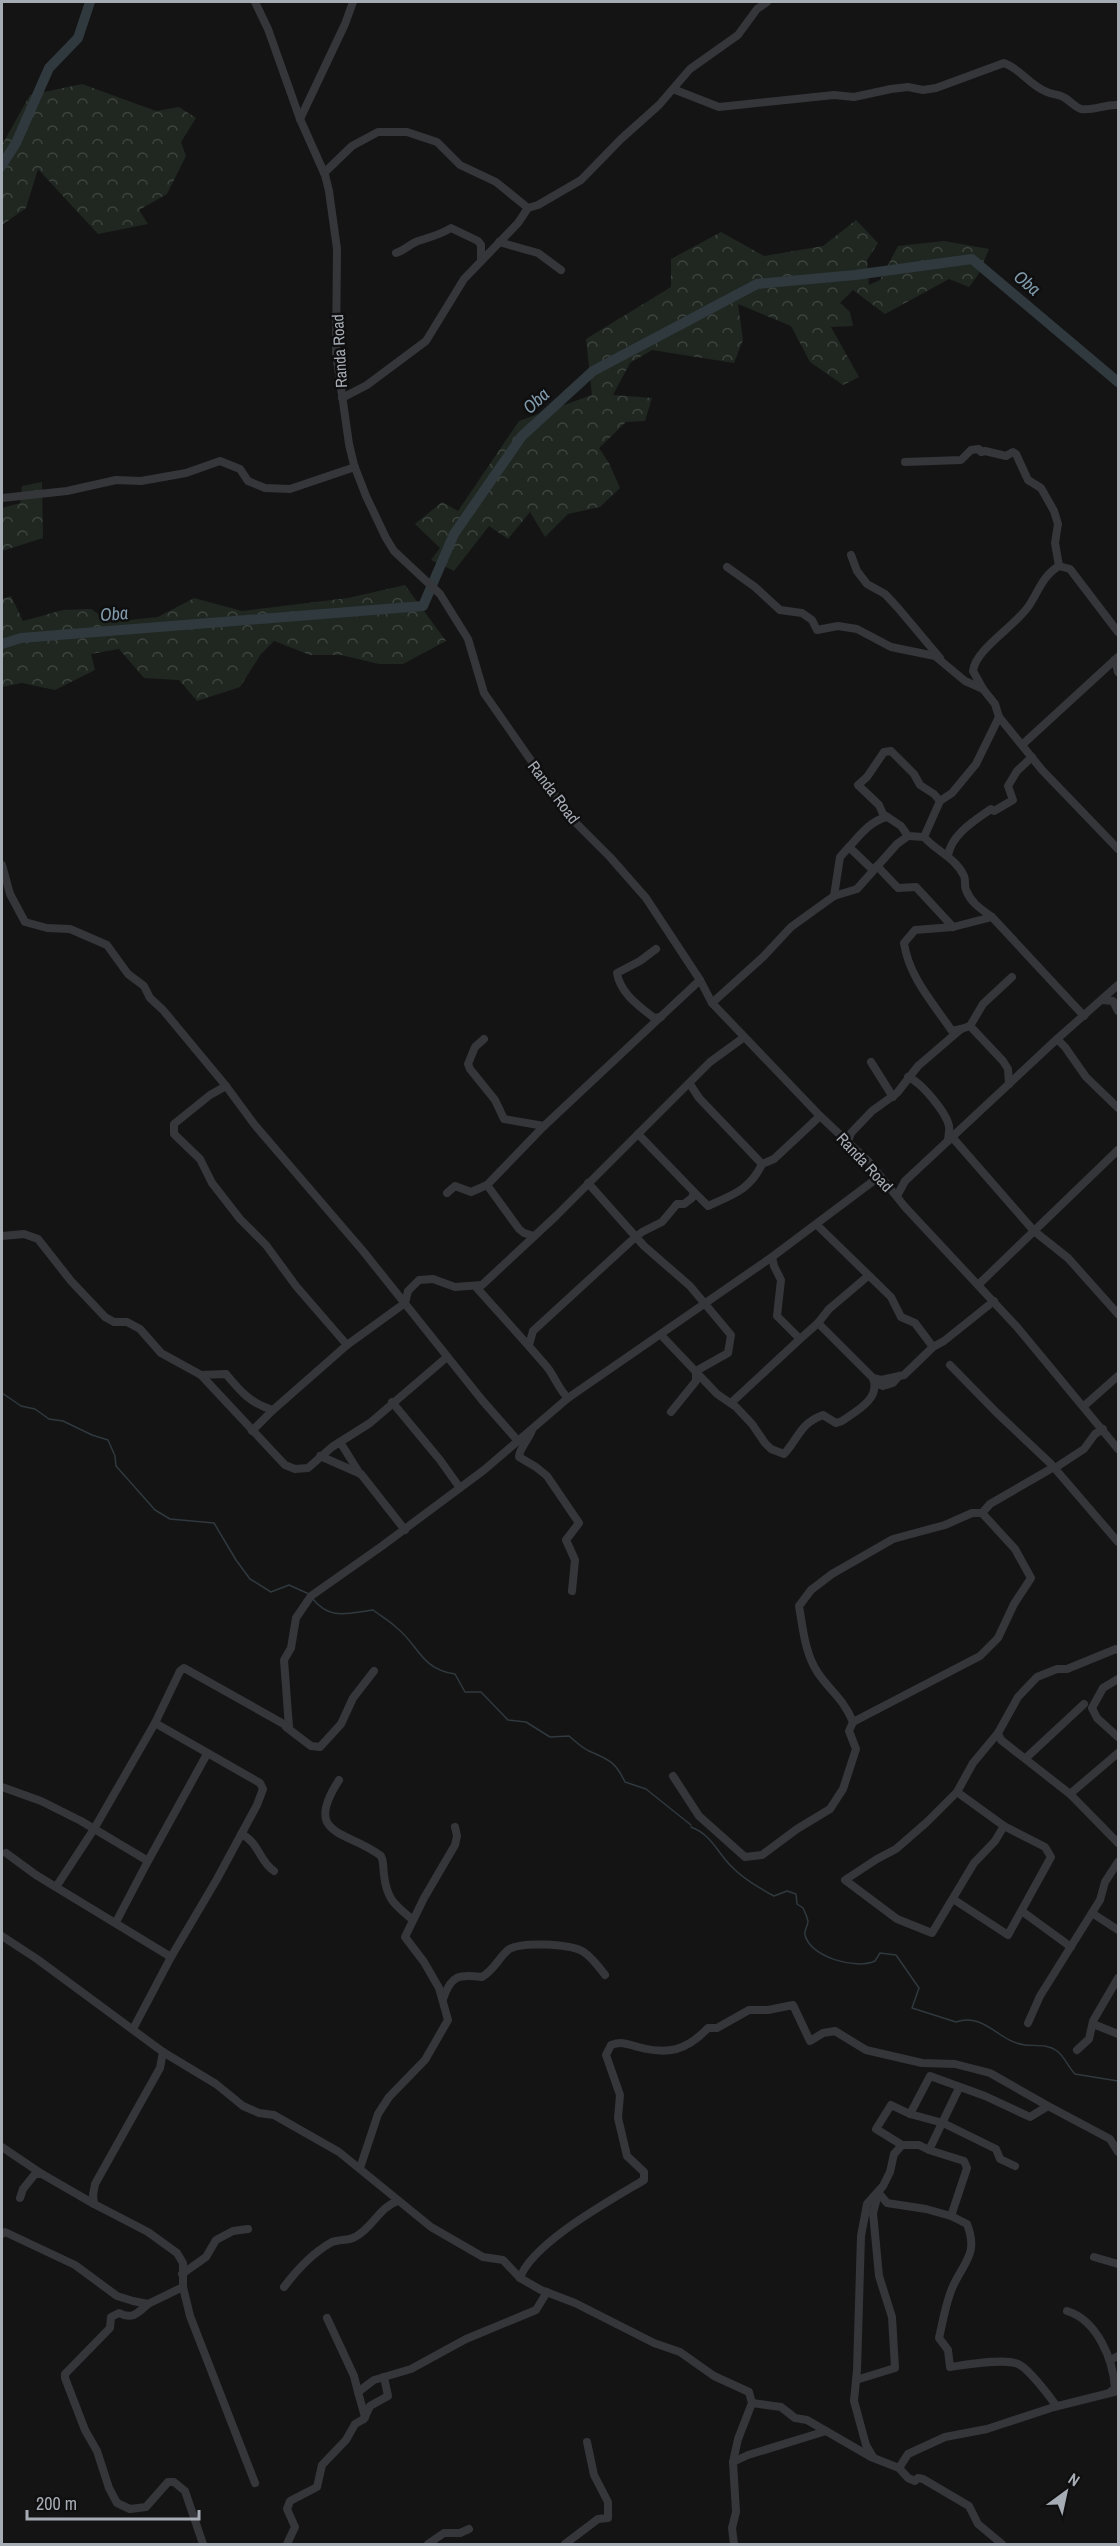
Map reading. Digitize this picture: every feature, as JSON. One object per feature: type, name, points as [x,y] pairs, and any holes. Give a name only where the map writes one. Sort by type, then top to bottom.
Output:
[{"type":"street","name":"Randa Road","points":[[255,2],[268,29],[300,119],[324,173],[336,229],[336,353],[342,398],[355,467],[386,538],[403,561],[440,594],[468,639],[484,693],[571,818],[646,898],[700,980],[711,1003],[820,1116],[848,1141],[993,1301],[1119,1449]]},
{"type":"street","points":[[300,119],[336,46],[353,2]]},
{"type":"street","points":[[342,398],[367,386],[426,341],[461,283],[518,223],[528,208],[538,205],[581,180],[626,134],[659,105],[690,69],[738,35],[757,9],[767,2]]},
{"type":"street","points":[[673,89],[719,107],[834,95],[854,98],[891,89],[936,88],[1004,63],[1017,68],[1035,86],[1047,93],[1062,96],[1079,109],[1109,104],[1119,105]]},
{"type":"street","points":[[324,173],[352,146],[378,132],[407,132],[437,142],[460,165],[496,182],[528,208]]},
{"type":"street","points":[[396,253],[406,250],[417,241],[436,236],[451,228],[478,240],[481,245],[481,260]]},
{"type":"street","points":[[499,242],[538,253],[561,270]]},
{"type":"street","points":[[905,462],[961,460],[971,450],[979,449],[981,452],[1006,456],[1013,452],[1016,454],[1028,480],[1041,488],[1054,511],[1058,524],[1055,543],[1059,566]]},
{"type":"street","points":[[2,498],[67,491],[116,480],[141,481],[186,473],[220,461],[240,470],[248,481],[264,488],[290,489],[355,467]]},
{"type":"street","points":[[851,555],[857,572],[867,584],[885,594],[940,660]]},
{"type":"street","points":[[1117,627],[1070,569],[1059,566],[1051,571],[1035,592],[1029,606],[976,659],[973,671],[995,704],[999,717],[1032,757],[1117,844]]},
{"type":"street","points":[[728,567],[780,610],[802,613],[813,620],[817,630],[849,626],[891,647],[935,656],[965,681],[983,689]]},
{"type":"street","points":[[1117,658],[1119,672]]},
{"type":"street","points":[[1023,744],[1117,658]]},
{"type":"street","points":[[924,837],[940,801],[952,793],[976,764],[999,717]]},
{"type":"street","points":[[908,836],[901,826],[886,817],[879,805],[858,785],[867,777],[884,752],[891,751],[914,774],[920,785],[940,801]]},
{"type":"street","points":[[948,855],[953,840],[977,819],[991,809],[994,811],[1013,800],[1008,786],[1017,771],[1032,757]]},
{"type":"street","points":[[834,896],[840,857],[864,830],[878,819],[886,817]]},
{"type":"street","points":[[711,1003],[763,957],[791,927],[834,896],[857,889],[908,836],[924,837],[931,845],[948,855],[964,877],[965,888],[975,905],[992,917],[1084,1016]]},
{"type":"street","points":[[849,847],[898,888],[916,887],[953,927]]},
{"type":"street","points":[[2,857],[5,861],[3,881],[17,911],[25,921],[47,928],[70,929],[107,945],[128,974],[144,986],[150,998],[163,1010],[226,1086],[254,1124],[363,1251],[447,1357],[518,1441]]},
{"type":"street","points":[[966,1028],[952,1031],[916,979],[905,954],[904,943],[915,930],[953,927],[992,917]]},
{"type":"street","points":[[656,949],[640,961],[617,973],[619,983],[635,1003],[654,1018],[662,1017]]},
{"type":"street","points":[[848,1141],[851,1133],[872,1111],[893,1097],[918,1065],[966,1028],[984,1004],[1012,977]]},
{"type":"street","points":[[447,1193],[455,1186],[471,1192],[487,1185],[544,1126],[700,980]]},
{"type":"street","points":[[897,1196],[905,1181],[1056,1039],[1119,985]]},
{"type":"street","points":[[1102,1000],[1113,1002],[1119,1011]]},
{"type":"street","points":[[966,1028],[1003,1061],[1008,1069],[1009,1084]]},
{"type":"street","points":[[484,1038],[475,1047],[468,1064],[470,1070],[495,1100],[500,1114],[510,1122],[544,1126]]},
{"type":"street","points":[[252,1431],[347,1345],[405,1303],[408,1291],[420,1280],[426,1278],[455,1287],[476,1287],[486,1281],[710,1062],[743,1038]]},
{"type":"street","points":[[1056,1039],[1065,1047],[1086,1077],[1119,1108]]},
{"type":"street","points":[[871,1062],[893,1097]]},
{"type":"street","points":[[908,1077],[920,1083],[945,1117],[950,1139],[1034,1231],[1068,1258],[1119,1314]]},
{"type":"street","points":[[690,1084],[699,1098],[762,1164]]},
{"type":"street","points":[[226,1086],[210,1095],[174,1124],[174,1134],[200,1159],[212,1183],[240,1219],[266,1245],[296,1286],[347,1345]]},
{"type":"street","points":[[638,1134],[708,1206],[748,1186],[755,1179],[762,1164],[774,1159],[820,1116]]},
{"type":"street","points":[[978,1285],[1119,1150]]},
{"type":"street","points":[[374,1671],[353,1698],[341,1724],[320,1747],[311,1746],[286,1727],[289,1727],[284,1660],[291,1648],[296,1618],[311,1596],[460,1488],[568,1398],[817,1226],[880,1176]]},
{"type":"street","points":[[588,1183],[645,1246],[690,1286],[732,1335],[728,1353],[696,1371]]},
{"type":"street","points":[[487,1185],[519,1229],[534,1236]]},
{"type":"street","points":[[529,1345],[533,1331],[637,1237],[662,1222],[677,1204],[684,1204],[692,1198],[694,1192]]},
{"type":"street","points":[[817,1226],[891,1297],[901,1317],[915,1323],[933,1347]]},
{"type":"street","points":[[2,1236],[24,1234],[38,1239],[71,1281],[105,1317],[114,1322],[127,1322],[141,1329],[160,1353],[201,1375],[285,1465],[295,1469],[308,1468],[320,1456],[370,1423],[447,1357]]},
{"type":"street","points":[[772,1257],[781,1280],[777,1316],[800,1339]]},
{"type":"street","points":[[731,1403],[868,1275]]},
{"type":"street","points":[[476,1287],[513,1331],[529,1345],[568,1398]]},
{"type":"street","points":[[818,1323],[874,1380],[881,1380],[908,1372],[933,1347],[944,1341],[993,1301]]},
{"type":"street","points":[[661,1335],[717,1394],[731,1403],[752,1424],[771,1449],[784,1454],[800,1429],[811,1420],[823,1415],[836,1423],[842,1422],[867,1404],[874,1380]]},
{"type":"street","points":[[950,1365],[1054,1468],[1119,1542]]},
{"type":"street","points":[[672,1412],[696,1381],[696,1371]]},
{"type":"street","points":[[201,1375],[226,1374],[249,1400],[273,1410]]},
{"type":"street","points":[[1084,1406],[1119,1376]]},
{"type":"street","points":[[392,1402],[460,1488]]},
{"type":"street","points":[[532,1429],[519,1457],[547,1476],[579,1523],[566,1540],[575,1560],[572,1591]]},
{"type":"street","points":[[982,1513],[990,1504],[1084,1449],[1095,1434],[1103,1430]]},
{"type":"street","points":[[340,1442],[361,1474],[405,1530]]},
{"type":"street","points":[[320,1456],[361,1474]]},
{"type":"street","points":[[673,1776],[699,1816],[745,1857],[762,1855],[797,1829],[830,1809],[843,1789],[856,1749],[849,1731],[854,1722],[980,1656],[998,1638],[1014,1604],[1031,1578],[1016,1549],[982,1513],[972,1513],[945,1525],[892,1539],[832,1574],[811,1590],[799,1606],[810,1659],[819,1675],[842,1699],[854,1722]]},
{"type":"street","points":[[1004,1826],[995,1841],[974,1863],[932,1933],[897,1919],[845,1880],[896,1849],[957,1792],[973,1763],[998,1733],[1018,1697],[1037,1677],[1057,1669],[1067,1669],[1116,1649],[1119,1650]]},
{"type":"street","points":[[56,1887],[94,1829],[155,1723],[180,1671],[184,1668],[289,1727]]},
{"type":"street","points":[[1119,1679],[1103,1688],[1092,1707],[1097,1718],[1119,1737]]},
{"type":"street","points":[[1026,1758],[1084,1704]]},
{"type":"street","points":[[133,2029],[171,1957],[217,1879],[261,1796],[262,1789],[260,1783],[155,1723]]},
{"type":"street","points":[[998,1733],[1001,1740],[1070,1794],[1119,1843]]},
{"type":"street","points":[[1070,1794],[1119,1753]]},
{"type":"street","points":[[116,1922],[207,1754]]},
{"type":"street","points":[[339,1780],[328,1797],[325,1807],[328,1823],[339,1834],[381,1856],[386,1890],[397,1909],[413,1920]]},
{"type":"street","points":[[2,1787],[40,1801],[148,1861]]},
{"type":"street","points":[[953,1899],[1008,1935],[1023,1912],[1051,1857],[1045,1847],[1004,1826],[957,1792]]},
{"type":"street","points":[[360,2168],[378,2114],[389,2097],[425,2060],[447,2025],[443,1999],[424,1962],[405,1937],[455,1845],[457,1836],[455,1827]]},
{"type":"street","points":[[241,1834],[253,1841],[268,1867],[274,1871]]},
{"type":"street","points":[[6,1853],[56,1887],[171,1957]]},
{"type":"street","points":[[1029,2023],[1040,1996],[1092,1912],[1106,1882],[1119,1862]]},
{"type":"street","points":[[1023,1912],[1071,1947]]},
{"type":"street","points":[[1092,1912],[1119,1930]]},
{"type":"street","points":[[2,1936],[163,2052],[216,2084],[243,2106],[259,2113],[274,2115],[339,2152],[431,2228],[452,2241],[483,2258],[503,2260],[520,2278],[654,2343],[680,2352],[714,2376],[749,2391],[752,2403],[738,2439],[733,2462],[736,2512],[732,2528],[734,2544]]},
{"type":"street","points":[[443,1999],[452,1980],[462,1975],[482,1977],[493,1969],[508,1950],[521,1945],[563,1947],[582,1951],[605,1975]]},
{"type":"street","points":[[1077,2050],[1089,2039],[1095,2016],[1119,1978]]},
{"type":"street","points":[[520,2278],[535,2254],[572,2226],[644,2180],[644,2172],[627,2156],[618,2118],[620,2095],[606,2055],[611,2045],[621,2041],[658,2052],[675,2050],[696,2041],[708,2028],[717,2028],[749,2010],[768,2010],[793,2005],[810,2041],[823,2033],[835,2031],[866,2050],[922,2063],[955,2064],[990,2073],[1110,2139],[1119,2152]]},
{"type":"street","points":[[1093,2024],[1119,2034]]},
{"type":"street","points":[[94,2204],[95,2184],[160,2068],[163,2052]]},
{"type":"street","points":[[910,2114],[930,2076],[985,2096],[1030,2118],[1048,2106]]},
{"type":"street","points":[[929,2150],[959,2088]]},
{"type":"street","points":[[951,2216],[968,2168],[964,2161],[919,2145],[902,2145],[876,2129],[891,2105],[910,2114],[943,2123],[996,2149],[1000,2159],[1015,2166]]},
{"type":"street","points":[[873,2457],[855,2412],[854,2396],[862,2219],[867,2204],[878,2192],[890,2172],[894,2154],[902,2145]]},
{"type":"street","points":[[2,2147],[42,2174],[148,2232],[177,2253],[183,2264],[183,2287],[194,2325],[255,2483]]},
{"type":"street","points":[[20,2198],[31,2177],[35,2174],[42,2174]]},
{"type":"street","points":[[878,2192],[887,2203],[926,2209],[951,2216],[967,2224],[973,2239],[972,2251],[952,2290],[939,2338],[948,2350],[950,2367],[998,2362],[1020,2364],[1047,2392],[1055,2404],[1054,2407]]},
{"type":"street","points":[[856,2380],[895,2368],[892,2317],[879,2276],[873,2213],[878,2192]]},
{"type":"street","points":[[284,2288],[293,2275],[316,2254],[332,2243],[355,2238],[388,2206],[398,2201]]},
{"type":"street","points":[[182,2274],[206,2257],[216,2240],[233,2231],[248,2229]]},
{"type":"street","points":[[2,2234],[5,2232],[13,2234],[75,2265],[117,2296],[148,2304]]},
{"type":"street","points":[[1094,2257],[1119,2264]]},
{"type":"street","points":[[183,2287],[148,2304],[134,2316],[119,2313],[111,2317],[110,2328],[65,2374],[64,2378],[84,2430],[97,2451],[109,2488],[117,2503],[130,2509],[146,2507],[168,2482],[174,2482],[185,2492],[202,2544]]},
{"type":"street","points":[[358,2392],[374,2380],[411,2369],[466,2339],[536,2310],[547,2292]]},
{"type":"street","points":[[899,2468],[908,2454],[945,2437],[987,2429],[1054,2407],[1114,2391],[1110,2360],[1092,2330],[1078,2315],[1067,2311]]},
{"type":"street","points":[[327,2318],[354,2376],[365,2417]]},
{"type":"street","points":[[1110,2360],[1119,2356]]},
{"type":"street","points":[[287,2544],[294,2527],[287,2509],[290,2501],[317,2487],[322,2464],[346,2440],[355,2424],[365,2417],[370,2406],[388,2396],[384,2378]]},
{"type":"street","points":[[752,2403],[781,2407],[795,2418],[807,2420],[873,2457],[899,2468],[908,2478],[915,2481],[918,2478],[922,2479],[969,2506],[978,2524],[1002,2544]]},
{"type":"street","points":[[733,2462],[748,2455],[826,2431]]},
{"type":"street","points":[[565,2544],[598,2519],[608,2518],[608,2502],[594,2475],[587,2442]]},
{"type":"street","points":[[428,2544],[444,2533],[460,2533],[469,2529]]},
{"type":"green space","points":[[82,84],[156,111],[179,107],[196,118],[181,142],[186,156],[167,194],[139,210],[148,224],[98,234],[38,169],[26,208],[2,225],[2,145],[30,95]]},
{"type":"green space","points":[[856,220],[878,243],[867,260],[869,285],[880,280],[898,246],[944,241],[989,249],[978,275],[969,287],[949,279],[885,314],[853,290],[840,303],[850,312],[853,326],[831,327],[859,377],[843,385],[810,362],[791,326],[738,304],[743,340],[734,363],[652,350],[630,363],[613,395],[652,398],[645,421],[626,422],[599,448],[609,463],[620,488],[600,507],[568,514],[545,537],[530,512],[508,539],[489,526],[454,571],[431,560],[440,548],[415,524],[442,502],[458,511],[519,421],[592,395],[586,339],[671,287],[671,259],[721,232],[764,256],[823,246]]},
{"type":"green space","points":[[42,482],[43,538],[2,551],[2,508],[20,503],[22,486]]},
{"type":"green space","points":[[405,585],[446,641],[403,664],[379,664],[341,655],[310,655],[274,641],[261,654],[240,687],[197,701],[179,680],[144,678],[119,649],[91,654],[95,670],[55,690],[22,683],[2,687],[2,599],[11,596],[23,621],[63,610],[91,609],[110,622],[158,617],[194,598],[242,611],[348,598]]},
{"type":"waterway","points":[[2,165],[16,143],[49,68],[78,38],[90,2]]},
{"type":"waterway","name":"Oba","points":[[2,644],[21,638],[423,606],[454,534],[522,436],[593,371],[757,284],[855,275],[972,259],[1118,382]]},
{"type":"waterway","points":[[2,1393],[21,1406],[35,1409],[49,1419],[63,1421],[108,1440],[115,1456],[116,1466],[155,1510],[170,1519],[214,1523],[250,1579],[271,1592],[289,1585],[309,1594]]},
{"type":"waterway","points":[[312,1598],[333,1613],[347,1614],[373,1610],[405,1635],[428,1662],[455,1674],[465,1692],[481,1692],[508,1720],[526,1722],[550,1737],[569,1736],[584,1748],[611,1762],[625,1782],[646,1789],[691,1825]]},
{"type":"waterway","points":[[691,1827],[704,1834],[731,1866],[751,1883],[774,1896],[787,1891],[796,1894],[797,1904],[803,1908],[808,1921],[805,1935],[815,1950],[835,1960],[857,1964],[875,1961],[880,1953],[896,1955],[919,1988],[912,2008],[956,2022],[975,2021],[1015,2043],[1050,2047],[1060,2053],[1075,2074],[1118,2081]]}]
